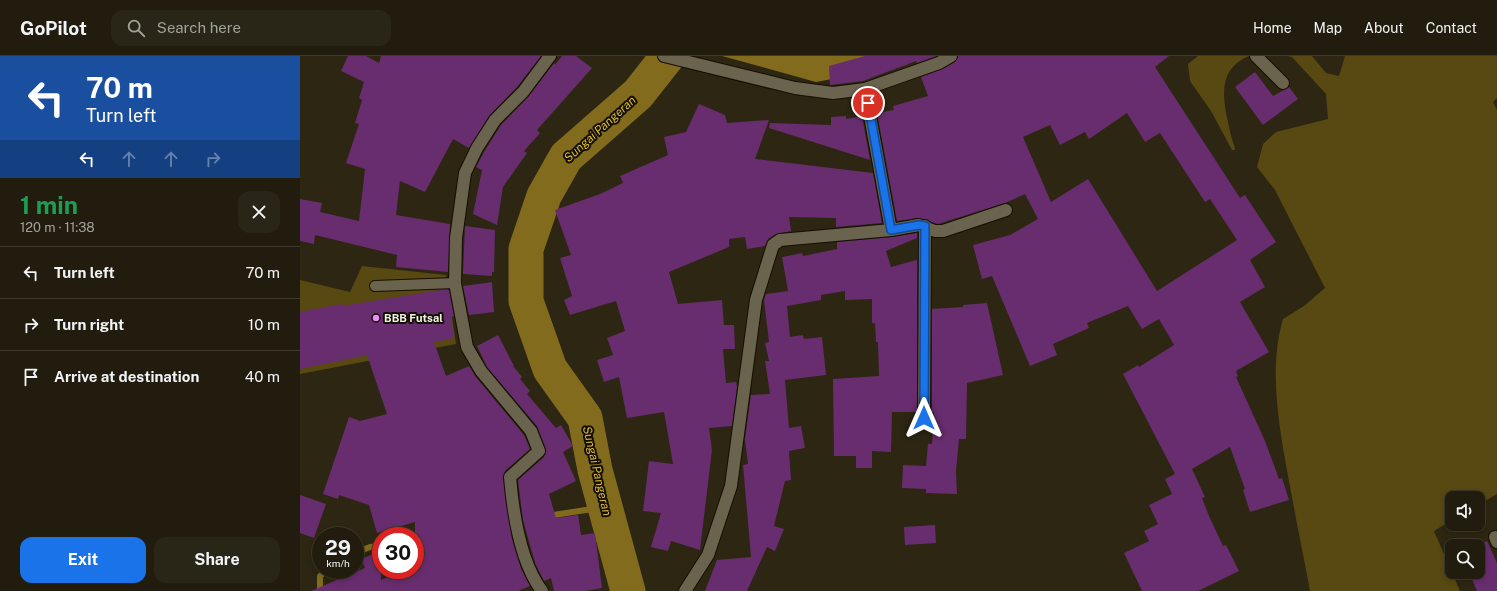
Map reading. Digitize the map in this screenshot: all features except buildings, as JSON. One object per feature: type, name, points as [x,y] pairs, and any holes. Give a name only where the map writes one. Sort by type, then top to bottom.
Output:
[{"type":"street","points":[[542,591],[529,571],[512,503],[510,477],[539,451],[531,431],[482,371],[467,347],[455,283],[456,238],[465,173],[477,148],[495,120],[523,92],[550,56]]},
{"type":"street","points":[[664,56],[795,88],[833,93],[865,90],[938,63],[951,56]]},
{"type":"street","points":[[1256,56],[1283,84]]},
{"type":"street","points":[[865,90],[891,230]]},
{"type":"street","points":[[685,591],[708,555],[731,486],[756,300],[773,245],[780,240],[891,230],[919,225],[935,231],[944,231],[1006,210]]},
{"type":"street","points":[[924,418],[925,226]]},
{"type":"lane","points":[[375,286],[455,283]]},
{"type":"shaded area","points":[[722,56],[914,56],[906,65],[816,82]]},
{"type":"shaded area","points":[[1198,56],[1249,56],[1238,63],[1230,71],[1224,90],[1226,113],[1235,150],[1232,150],[1211,111],[1190,81],[1188,64]]},
{"type":"shaded area","points":[[1288,56],[1312,56],[1326,73],[1339,76],[1345,56],[1497,56],[1497,98],[1493,102],[1497,110],[1497,494],[1485,501],[1485,491],[1445,491],[1445,524],[1434,531],[1445,556],[1445,579],[1455,579],[1460,591],[1310,591],[1280,427],[1277,405],[1276,361],[1278,340],[1283,319],[1304,306],[1325,288],[1275,190],[1257,167],[1263,144],[1276,132],[1328,119],[1326,94],[1292,57]]},
{"type":"shaded area","name":"BBB Futsal","points":[[362,266],[446,275],[456,344],[300,374],[300,280],[350,292]]},
{"type":"waterway","name":"Sungai Pangeran","points":[[628,591],[595,470],[585,418],[550,369],[526,301],[526,249],[544,196],[566,157],[638,94],[668,56]]},
{"type":"waterway","points":[[547,516],[605,507]]},
{"type":"waterway","points":[[364,549],[372,547]]},
{"type":"waterway","points":[[320,579],[320,591]]},
{"type":"place","name":"BBB Futsal","points":[[376,318]]},
{"type":"route","points":[[868,103],[891,230],[919,225],[925,226],[924,418]]}]
